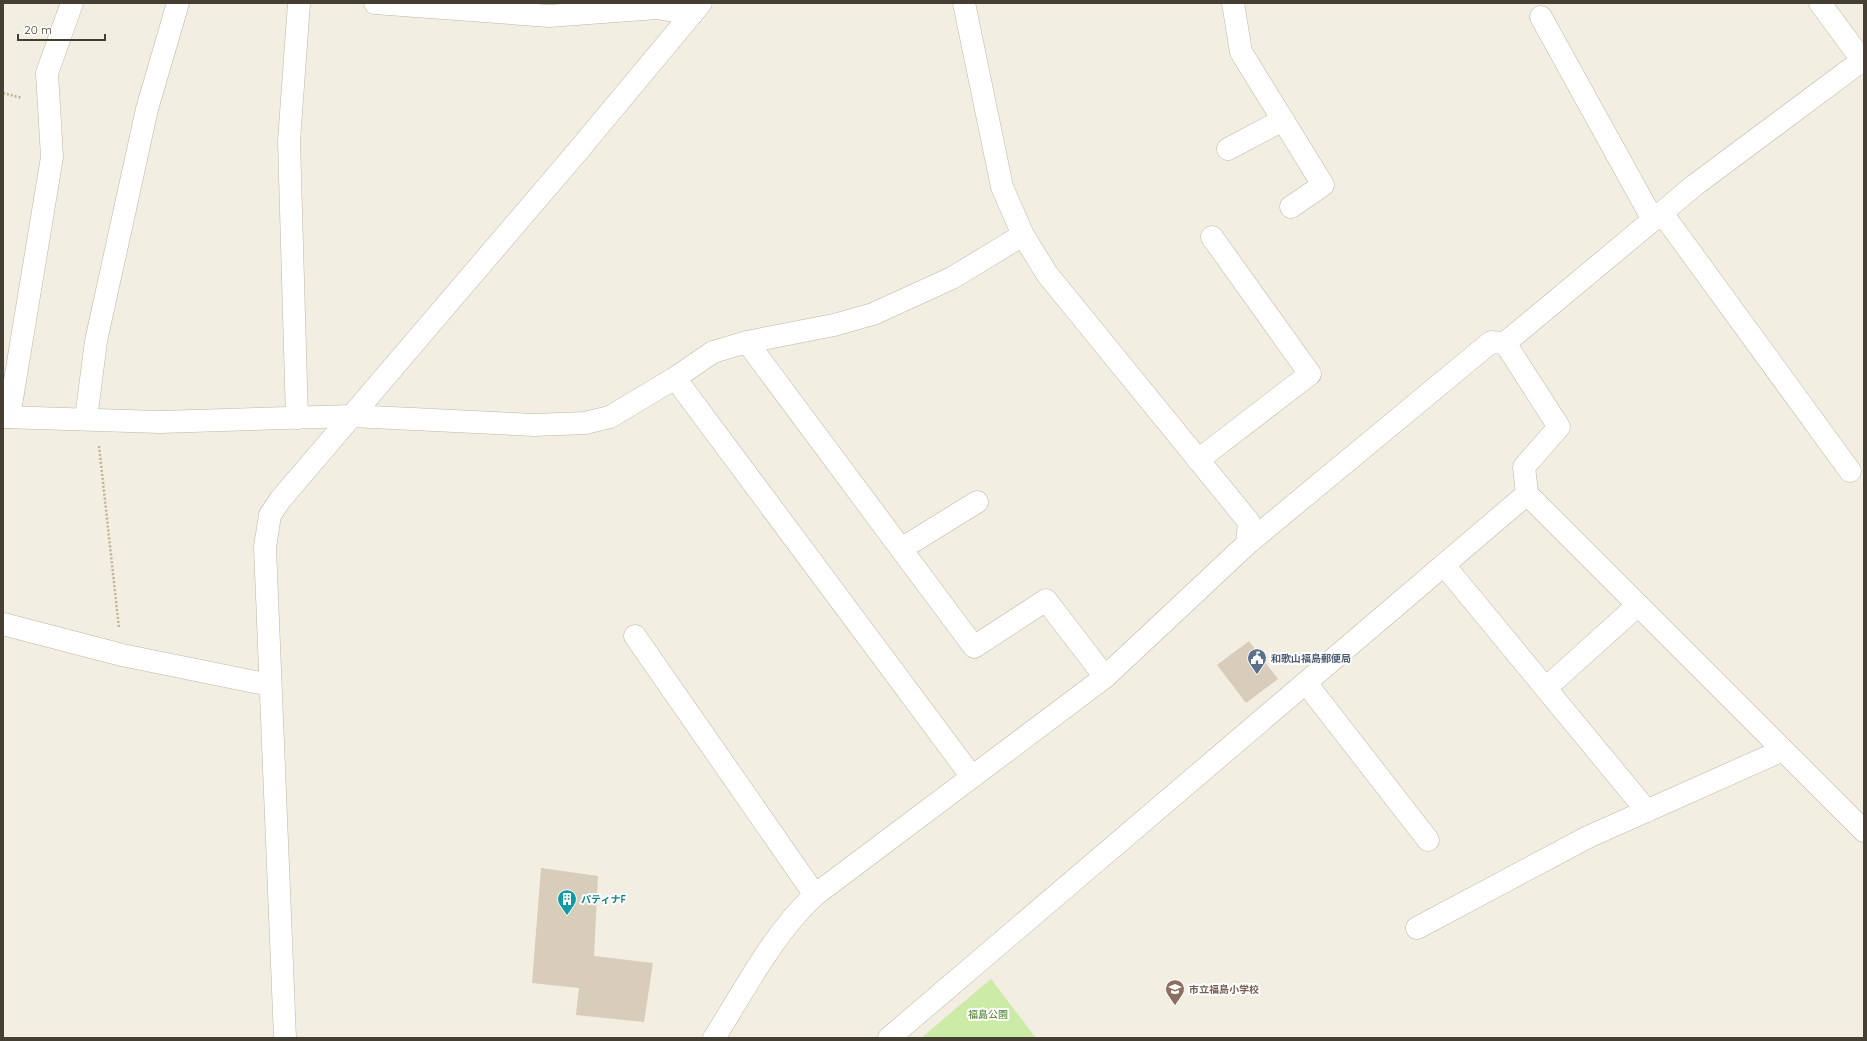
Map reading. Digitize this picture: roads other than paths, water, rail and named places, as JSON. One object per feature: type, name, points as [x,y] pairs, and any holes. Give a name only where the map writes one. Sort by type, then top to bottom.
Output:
[{"type":"street","points":[[72,3],[47,73],[52,157],[6,417],[160,422],[352,416],[534,424],[585,423],[610,417],[675,378],[713,352],[747,342],[834,325],[873,314],[952,278],[1023,235]]},
{"type":"street","points":[[91,419],[96,342],[144,124],[178,3]]},
{"type":"street","points":[[297,418],[289,140],[299,3]]},
{"type":"street","points":[[375,3],[549,16],[657,8],[697,8]]},
{"type":"street","points":[[964,3],[1002,187],[1023,235],[1047,274],[1249,522],[1247,544]]},
{"type":"street","points":[[1233,3],[1241,52],[1323,185],[1291,207]]},
{"type":"street","points":[[714,1038],[782,932],[799,910],[815,895],[1105,677],[1247,544],[1491,342],[1505,343],[1695,185],[1863,60],[1820,3]]},
{"type":"street","points":[[285,1038],[265,547],[270,515],[280,500],[577,152],[697,8]]},
{"type":"street","points":[[1541,17],[1658,216],[1850,471]]},
{"type":"street","points":[[1228,150],[1283,120]]},
{"type":"street","points":[[1198,460],[1310,374],[1212,237]]},
{"type":"street","points":[[747,342],[974,647],[1046,600],[1105,677]]},
{"type":"street","points":[[1505,343],[1559,427],[1524,467],[1527,494],[1864,831]]},
{"type":"street","points":[[675,378],[972,777]]},
{"type":"street","points":[[889,1038],[1527,494]]},
{"type":"street","points":[[901,549],[977,502]]},
{"type":"street","points":[[1444,565],[1647,811]]},
{"type":"street","points":[[1546,688],[1638,605]]},
{"type":"street","points":[[3,624],[122,655],[270,685]]},
{"type":"street","points":[[635,636],[815,895]]},
{"type":"street","points":[[1306,683],[1428,840]]},
{"type":"street","points":[[1417,928],[1588,837],[1783,750]]},
{"type":"place","name":"和歌山福島郵便局","points":[[1257,675]]},
{"type":"place","name":"パティナF","points":[[567,916]]},
{"type":"place","name":"市立福島小学校","points":[[1175,1006]]},
{"type":"park label","name":"福島公園","points":[[988,1014]]}]
